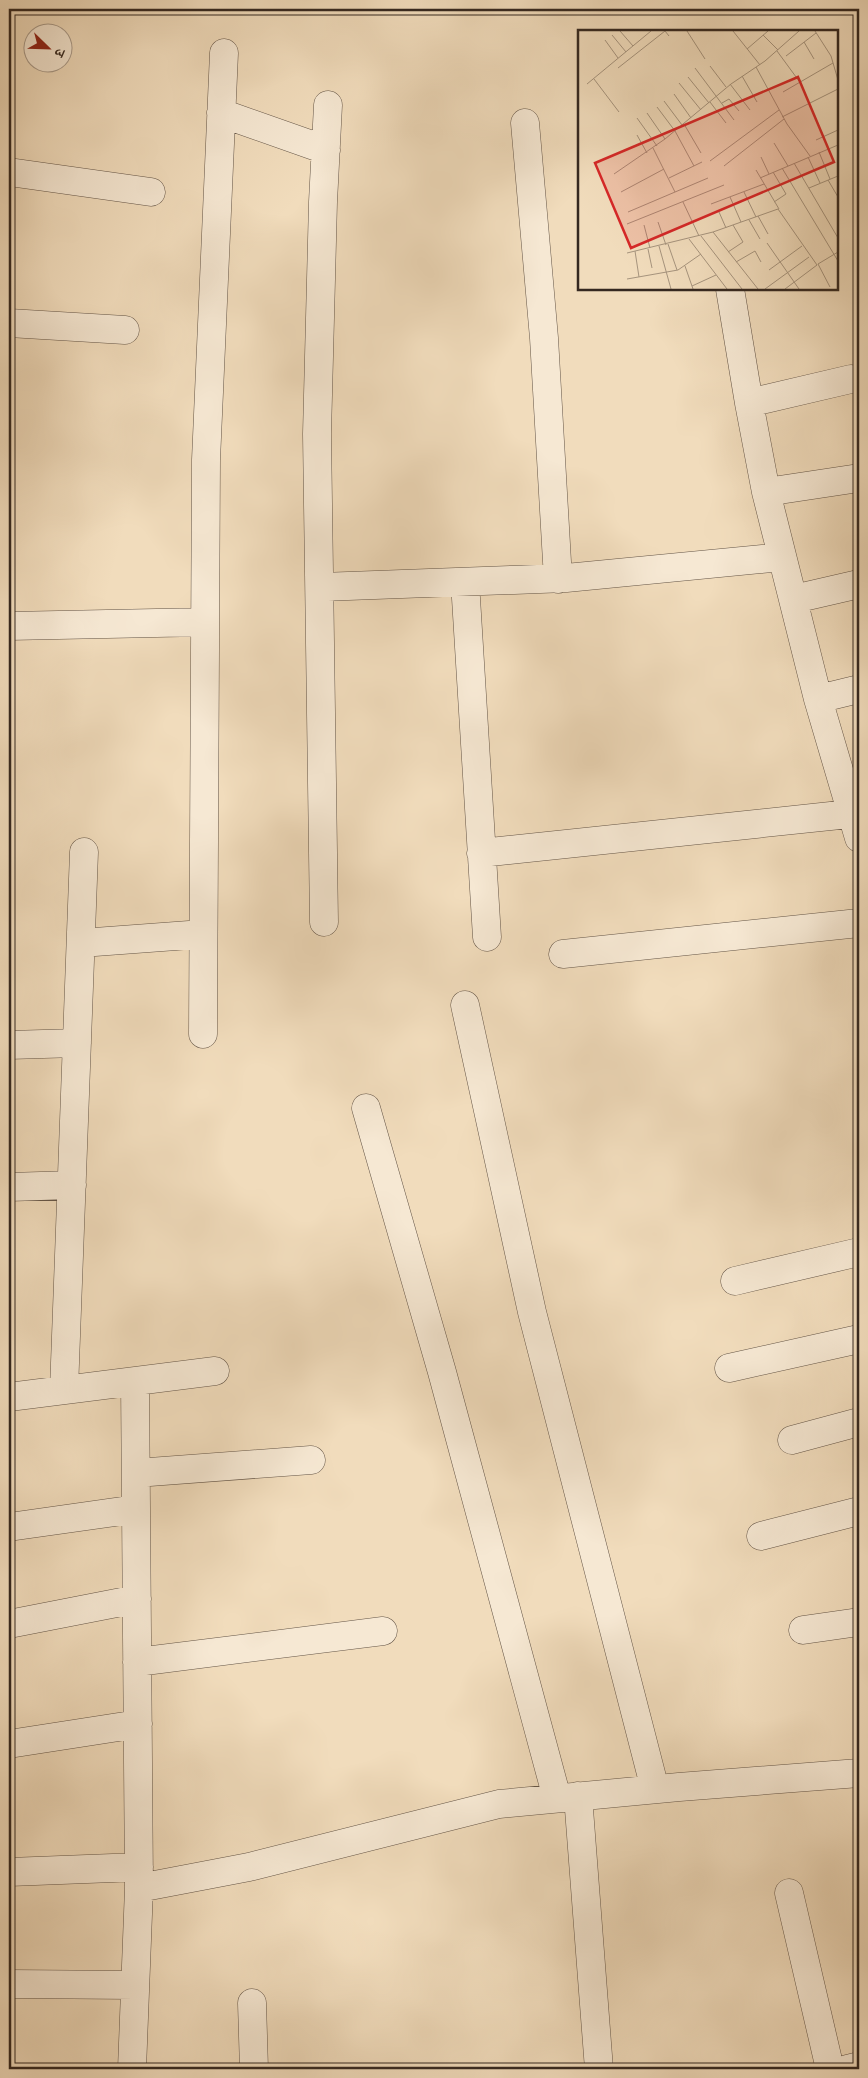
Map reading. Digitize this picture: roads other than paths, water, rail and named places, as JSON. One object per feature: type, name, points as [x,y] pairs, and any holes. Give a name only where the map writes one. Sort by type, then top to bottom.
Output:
[{"type":"street","points":[[203,1034],[206,460],[224,53]]},
{"type":"street","points":[[324,922],[321,587],[317,434],[328,105]]},
{"type":"street","points":[[221,113],[326,150]]},
{"type":"street","points":[[525,124],[544,338],[558,579]]},
{"type":"street","points":[[9,172],[151,192]]},
{"type":"street","points":[[482,853],[857,822],[818,699],[766,492],[730,290]]},
{"type":"street","points":[[9,323],[125,330]]},
{"type":"street","points":[[749,403],[851,378]]},
{"type":"street","points":[[766,492],[859,478]]},
{"type":"street","points":[[321,587],[558,579],[782,557]]},
{"type":"street","points":[[465,582],[487,937]]},
{"type":"street","points":[[794,599],[859,584]]},
{"type":"street","points":[[9,626],[205,622]]},
{"type":"street","points":[[818,699],[859,689]]},
{"type":"street","points":[[64,1390],[84,852]]},
{"type":"street","points":[[563,954],[859,923]]},
{"type":"street","points":[[81,943],[203,934]]},
{"type":"street","points":[[465,1005],[532,1312],[655,1789]]},
{"type":"street","points":[[9,1045],[77,1043]]},
{"type":"street","points":[[366,1108],[452,1410],[567,1797],[600,2069]]},
{"type":"street","points":[[9,1187],[72,1185]]},
{"type":"street","points":[[735,1281],[859,1252]]},
{"type":"street","points":[[729,1368],[859,1339]]},
{"type":"street","points":[[9,1397],[215,1371]]},
{"type":"street","points":[[132,2069],[139,1878],[135,1381]]},
{"type":"street","points":[[792,1440],[859,1422]]},
{"type":"street","points":[[136,1473],[311,1460]]},
{"type":"street","points":[[9,1527],[136,1509]]},
{"type":"street","points":[[761,1536],[859,1511]]},
{"type":"street","points":[[9,1624],[137,1599]]},
{"type":"street","points":[[803,1630],[859,1622]]},
{"type":"street","points":[[137,1662],[383,1631]]},
{"type":"street","points":[[9,1744],[138,1724]]},
{"type":"street","points":[[9,1872],[139,1878],[249,1867],[479,1808],[515,1802],[859,1773]]},
{"type":"street","points":[[788,1893],[830,2069]]},
{"type":"street","points":[[9,1984],[135,1985]]},
{"type":"street","points":[[252,2003],[254,2069]]},
{"type":"street","points":[[847,2069],[859,2066]]}]
